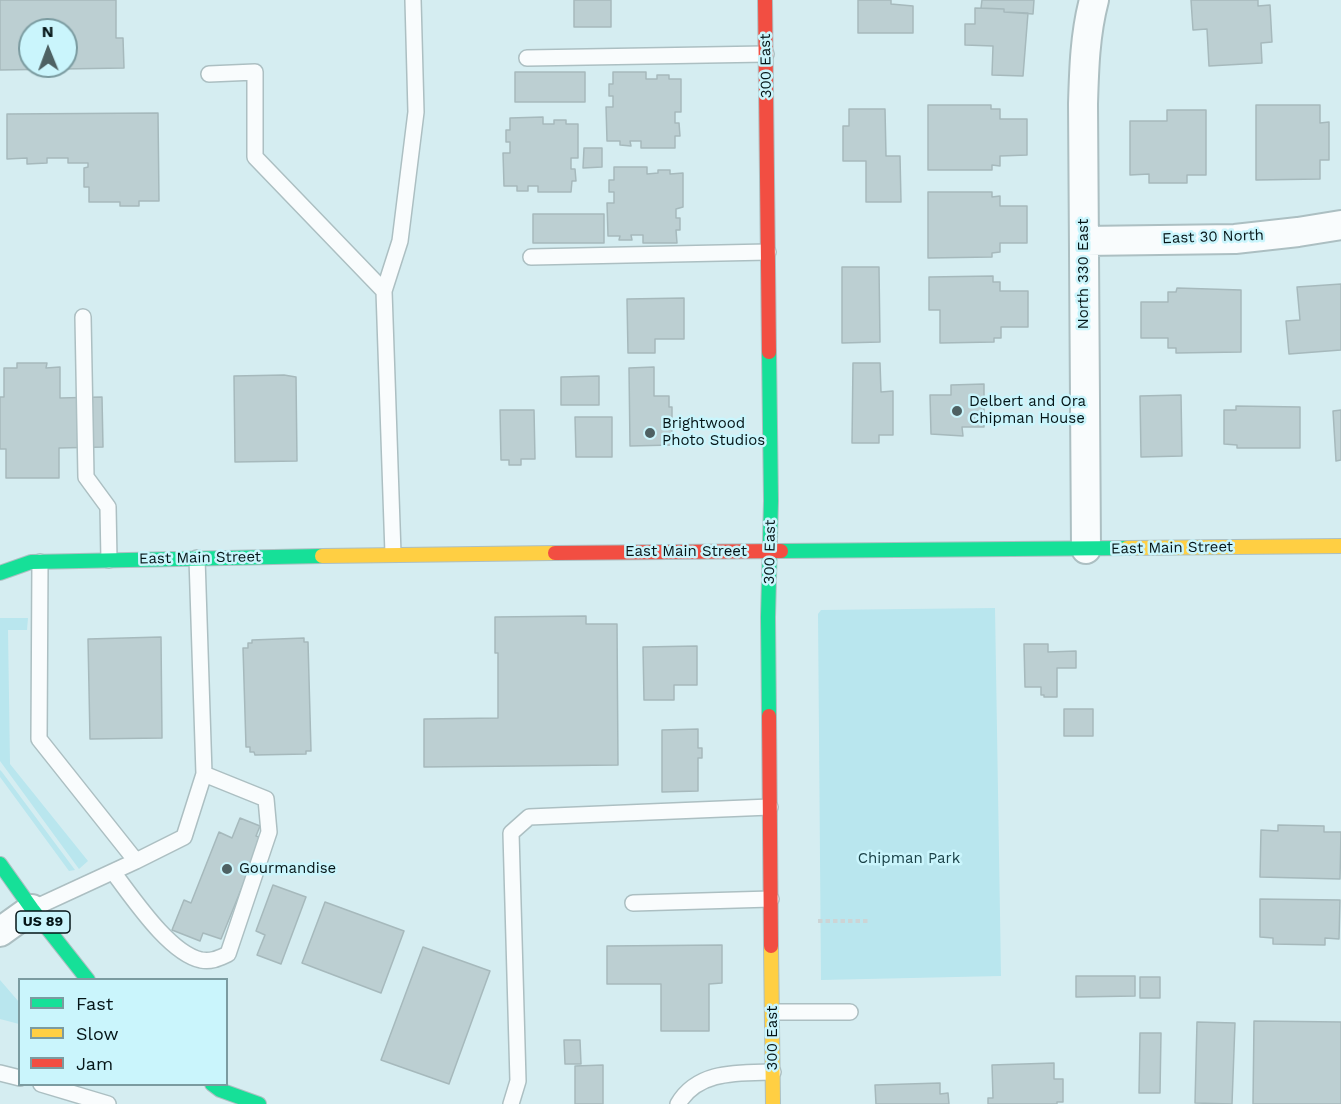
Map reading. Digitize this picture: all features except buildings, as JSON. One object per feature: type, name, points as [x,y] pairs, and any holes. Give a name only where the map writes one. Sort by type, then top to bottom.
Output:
[{"type":"main road","name":"300 East","points":[[765,0],[773,1104]]},
{"type":"main road","name":"East Main Street","points":[[0,573],[36,562],[393,554],[1341,546]]},
{"type":"main road","name":"East Main Street","points":[[15,554],[36,562]]},
{"type":"main road","name":"US 89","points":[[0,864],[86,978]]},
{"type":"main road","points":[[217,1093],[259,1104]]},
{"type":"street","name":"North 330 East","points":[[1086,549],[1084,63],[1088,21],[1094,0]]},
{"type":"street","name":"East 30 North","points":[[1084,241],[1235,239],[1341,225]]},
{"type":"street","points":[[0,932],[32,909]]},
{"type":"lane","points":[[393,554],[384,291],[400,241],[416,112],[413,0]]},
{"type":"lane","points":[[527,58],[766,54]]},
{"type":"lane","points":[[209,74],[255,72],[255,157],[384,291]]},
{"type":"lane","points":[[531,257],[768,252]]},
{"type":"lane","points":[[83,317],[86,477],[108,507],[109,560]]},
{"type":"lane","points":[[32,909],[184,837],[204,774],[197,558]]},
{"type":"lane","points":[[36,562],[39,740],[136,861]]},
{"type":"lane","points":[[114,872],[151,922],[180,950],[201,960],[215,960],[228,954],[269,832],[266,799],[204,774]]},
{"type":"lane","points":[[511,1104],[518,1081],[511,833],[529,817],[770,807]]},
{"type":"lane","points":[[633,903],[771,899]]},
{"type":"lane","points":[[773,1012],[850,1012]]},
{"type":"lane","points":[[678,1104],[684,1093],[699,1082],[728,1073],[773,1072]]},
{"type":"lane","points":[[0,1073],[18,1078]]},
{"type":"lane","points":[[48,1086],[108,1104]]},
{"type":"path","points":[[818,921],[868,921]]},
{"type":"green space","name":"Chipman Park","points":[[995,608],[1001,976],[821,980],[818,614],[821,610]]},
{"type":"green space","points":[[0,618],[28,618],[27,630],[8,630],[10,764],[88,861],[79,869],[0,761]]},
{"type":"green space","points":[[0,770],[75,870],[69,871],[0,777]]},
{"type":"green space","points":[[0,980],[18,1001],[18,1024],[0,1019]]},
{"type":"traffic: fast","points":[[769,352],[771,501],[768,617],[769,716]]},
{"type":"traffic: fast","points":[[781,551],[1127,548]]},
{"type":"traffic: fast","points":[[0,573],[31,562],[322,556]]},
{"type":"traffic: fast","points":[[0,864],[86,978]]},
{"type":"traffic: fast","points":[[215,1086],[259,1104]]},
{"type":"traffic: slow","points":[[1127,548],[1341,546]]},
{"type":"traffic: slow","points":[[322,556],[555,553]]},
{"type":"traffic: slow","points":[[771,946],[773,1104]]},
{"type":"traffic: jam","points":[[765,0],[769,352]]},
{"type":"traffic: jam","points":[[555,553],[781,551]]},
{"type":"traffic: jam","points":[[769,716],[771,946]]},
{"type":"place","name":"Delbert and Ora Chipman House","points":[[957,411]]},
{"type":"place","name":"Brightwood Photo Studios","points":[[650,433]]},
{"type":"place","name":"Gourmandise","points":[[227,869]]}]
